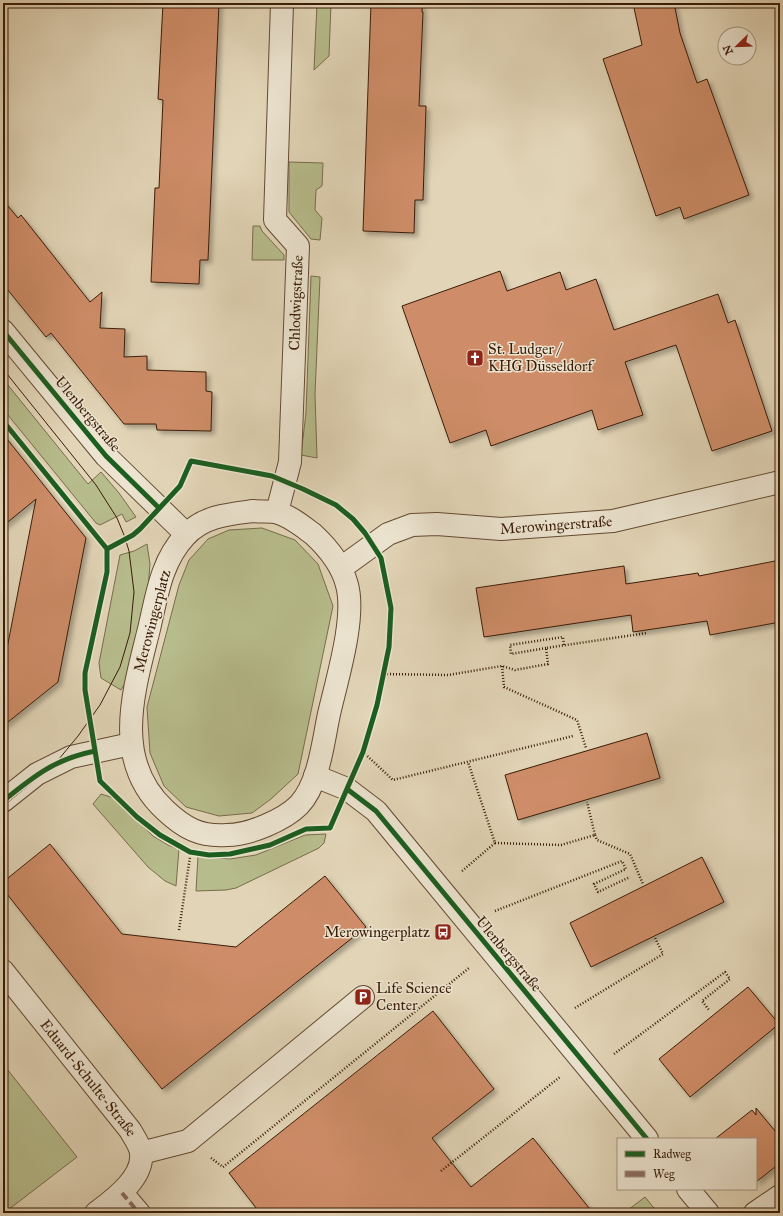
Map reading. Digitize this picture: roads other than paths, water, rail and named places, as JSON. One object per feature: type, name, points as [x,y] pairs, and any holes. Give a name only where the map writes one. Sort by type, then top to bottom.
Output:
[{"type":"street","name":"Chlodwigstraße","points":[[277,512],[290,462],[298,246],[275,220],[282,3]]},
{"type":"street","name":"Ulenbergstraße","points":[[3,331],[106,456],[186,534]]},
{"type":"street","name":"Merowingerstraße","points":[[341,568],[388,534],[412,524],[437,524],[501,529],[613,521],[780,482]]},
{"type":"street","name":"Merowingerplatz","points":[[253,511],[277,512],[300,523],[320,541],[341,568],[347,586],[350,610],[341,660],[315,776],[310,790],[298,806],[263,827],[228,835],[208,834],[193,831],[175,820],[155,801],[138,774],[131,744],[130,723],[136,681],[161,578],[170,554],[186,534],[209,519],[231,513],[253,511]]},
{"type":"street","points":[[3,801],[37,774],[71,757],[131,744]]},
{"type":"street","name":"Ulenbergstraße","points":[[315,776],[347,789],[376,811],[646,1138]]},
{"type":"street","name":"Eduard-Schulte-Straße","points":[[3,971],[130,1130],[137,1142],[141,1153],[140,1164],[133,1180],[122,1193],[96,1213]]},
{"type":"street","points":[[141,1153],[188,1141],[363,997]]},
{"type":"street","points":[[689,1190],[708,1213]]},
{"type":"street","points":[[122,1193],[138,1213]]},
{"type":"street","points":[[755,1213],[780,1196]]},
{"type":"tram line","points":[[3,369],[96,485],[117,518],[129,551],[134,592],[130,633],[120,667],[100,705],[78,736],[54,765],[3,806]]},
{"type":"place","name":"St. Ludger / KHG Düsseldorf","points":[[475,358]]},
{"type":"place","name":"Merowingerplatz","points":[[443,932]]},
{"type":"place","name":"Life Science Center","points":[[363,997]]}]
